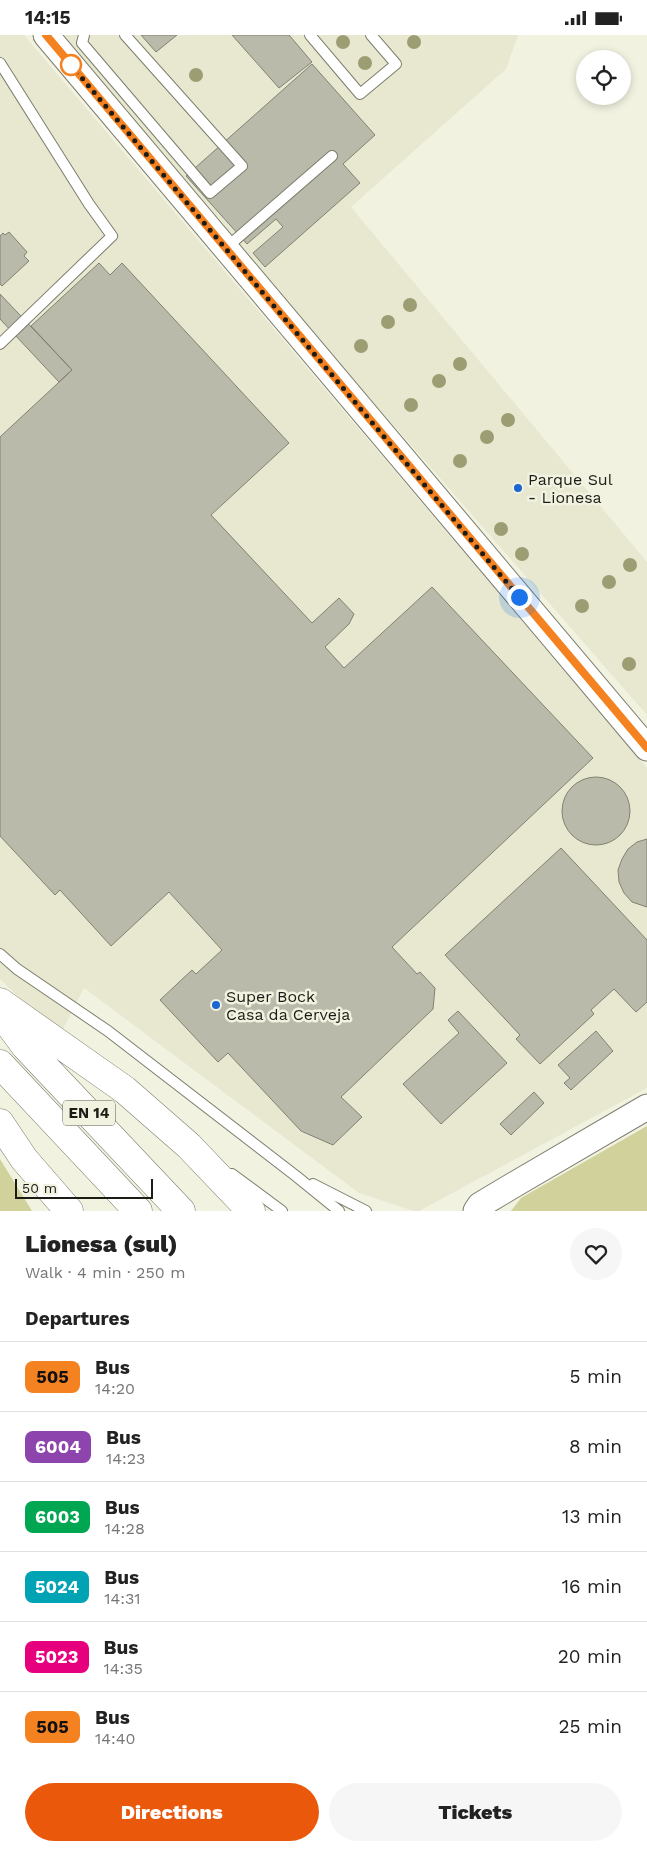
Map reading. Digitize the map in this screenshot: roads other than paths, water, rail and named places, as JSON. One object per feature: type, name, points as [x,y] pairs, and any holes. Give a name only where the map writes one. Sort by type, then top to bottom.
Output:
[{"type":"highway","points":[[0,1003],[125,1090],[189,1146],[251,1211]]},
{"type":"highway","name":"EN 14","points":[[0,1012],[26,1047],[181,1211]]},
{"type":"highway","name":"EN 14","points":[[0,1065],[138,1211]]},
{"type":"highway","points":[[0,1123],[24,1159],[69,1211]]},
{"type":"street","points":[[46,35],[647,748]]},
{"type":"street","points":[[480,1210],[517,1183],[647,1107]]},
{"type":"lane","points":[[84,35],[82,43],[210,193],[242,166],[125,35]]},
{"type":"lane","points":[[310,35],[360,94],[396,64],[371,35]]},
{"type":"lane","points":[[0,63],[112,237],[0,344]]},
{"type":"lane","points":[[225,248],[332,156]]},
{"type":"lane","points":[[0,954],[17,969],[108,1031],[339,1211]]},
{"type":"lane","points":[[154,1115],[282,1211]]},
{"type":"lane","points":[[24,1159],[58,1211]]},
{"type":"lane","points":[[296,1176],[366,1211]]},
{"type":"place","name":"Parque Sul - Lionesa","points":[[518,488]]},
{"type":"place","name":"Super Bock Casa da Cerveja","points":[[216,1005]]}]
